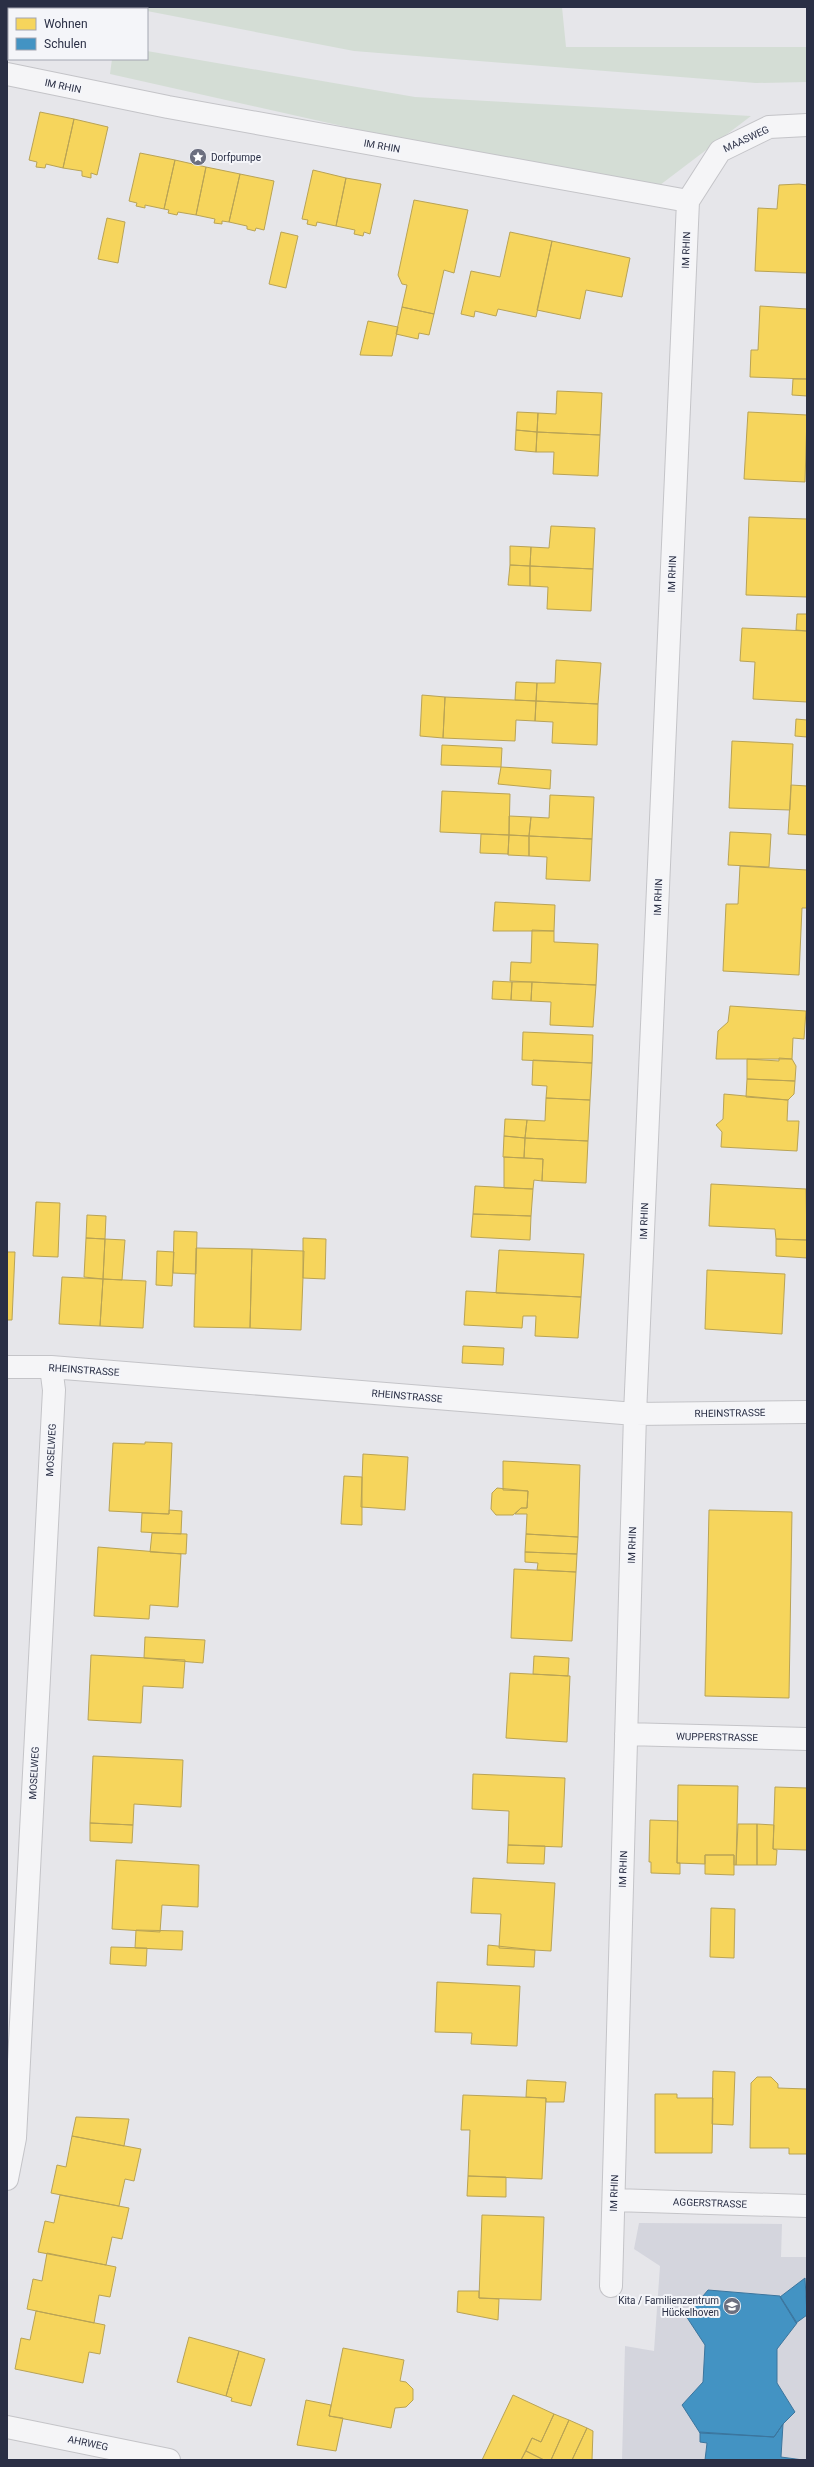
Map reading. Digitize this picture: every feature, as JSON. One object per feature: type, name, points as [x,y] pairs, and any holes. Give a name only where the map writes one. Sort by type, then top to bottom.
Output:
[{"type":"street","name":"IM RHIN","points":[[7,74],[168,107],[688,201],[635,1414],[611,2286]]},
{"type":"street","name":"MAASWEG","points":[[688,201],[720,152],[769,127],[807,125]]},
{"type":"street","name":"RHEINSTRASSE","points":[[7,1367],[51,1367],[635,1414],[807,1412]]},
{"type":"street","name":"MOSELWEG","points":[[7,2179],[15,2138],[54,1390],[51,1367]]},
{"type":"street","name":"WUPPERSTRASSE","points":[[626,1734],[807,1739]]},
{"type":"street","name":"AGGERSTRASSE","points":[[614,2200],[807,2206]]},
{"type":"street","name":"AHRWEG","points":[[7,2427],[169,2460]]},
{"type":"shaded area","points":[[124,7],[562,7],[566,47],[807,47],[807,82],[756,83],[354,51],[148,11],[148,8]]},
{"type":"shaded area","points":[[148,51],[415,97],[751,116],[660,185],[382,135],[110,74],[112,60],[148,60]]},
{"type":"shaded area","name":"Kita / Familienzentrum Hückelhoven","points":[[639,2223],[782,2224],[781,2257],[807,2257],[807,2460],[622,2460],[625,2346],[654,2351],[660,2266],[634,2249]]},
{"type":"building: Wohnen","points":[[40,112],[74,119],[63,168],[46,164],[45,168],[36,167],[37,162],[29,160]]},
{"type":"building: Wohnen","points":[[74,119],[108,127],[97,175],[91,173],[91,178],[82,176],[82,171],[63,168]]},
{"type":"building: Wohnen","points":[[140,153],[175,160],[164,209],[145,205],[145,208],[136,206],[137,203],[129,201]]},
{"type":"building: Wohnen","points":[[175,160],[206,167],[196,215],[178,212],[177,215],[168,213],[169,210],[164,209]]},
{"type":"building: Wohnen","points":[[206,167],[240,174],[229,222],[222,221],[222,224],[214,223],[215,219],[196,215]]},
{"type":"building: Wohnen","points":[[313,170],[346,178],[336,226],[317,222],[316,226],[307,224],[308,220],[302,219]]},
{"type":"building: Wohnen","points":[[240,174],[274,181],[264,230],[256,228],[255,231],[247,229],[247,226],[229,222]]},
{"type":"building: Wohnen","points":[[346,178],[381,184],[370,234],[364,232],[363,236],[354,234],[355,230],[336,226]]},
{"type":"building: Wohnen","points":[[779,185],[807,185],[807,273],[755,271],[758,208],[777,209]]},
{"type":"building: Wohnen","points":[[414,200],[468,210],[454,273],[444,270],[434,314],[402,307],[407,285],[402,284],[398,275]]},
{"type":"building: Wohnen","points":[[107,218],[125,222],[118,263],[98,259]]},
{"type":"building: Wohnen","points":[[281,232],[298,236],[286,288],[269,284]]},
{"type":"building: Wohnen","points":[[510,232],[552,241],[536,317],[498,309],[496,316],[475,311],[474,317],[461,314],[471,271],[500,277]]},
{"type":"building: Wohnen","points":[[552,241],[630,258],[622,297],[586,290],[580,319],[537,310]]},
{"type":"building: Wohnen","points":[[760,306],[807,309],[807,379],[750,377],[751,350],[758,350]]},
{"type":"building: Wohnen","points":[[402,307],[434,314],[429,335],[419,333],[418,339],[396,334]]},
{"type":"building: Wohnen","points":[[368,321],[398,327],[392,356],[360,355]]},
{"type":"building: Wohnen","points":[[793,379],[807,379],[807,396],[792,395]]},
{"type":"building: Wohnen","points":[[557,391],[602,393],[600,435],[537,432],[538,413],[556,414]]},
{"type":"building: Wohnen","points":[[517,412],[538,413],[537,432],[516,430]]},
{"type":"building: Wohnen","points":[[748,412],[807,415],[805,482],[744,479]]},
{"type":"building: Wohnen","points":[[516,430],[537,432],[536,452],[515,450]]},
{"type":"building: Wohnen","points":[[537,432],[600,435],[598,476],[553,474],[554,452],[536,452]]},
{"type":"building: Wohnen","points":[[749,517],[807,519],[807,597],[746,595]]},
{"type":"building: Wohnen","points":[[551,526],[595,528],[593,569],[530,566],[531,547],[549,548]]},
{"type":"building: Wohnen","points":[[510,546],[531,547],[530,566],[510,565]]},
{"type":"building: Wohnen","points":[[510,565],[530,566],[530,586],[508,585]]},
{"type":"building: Wohnen","points":[[530,566],[593,569],[591,611],[547,609],[548,587],[530,586]]},
{"type":"building: Wohnen","points":[[797,614],[807,614],[807,631],[796,630]]},
{"type":"building: Wohnen","points":[[742,628],[807,631],[807,702],[753,699],[755,662],[740,661]]},
{"type":"building: Wohnen","points":[[556,660],[601,663],[598,704],[536,701],[537,683],[555,683]]},
{"type":"building: Wohnen","points":[[516,682],[537,683],[536,701],[515,700]]},
{"type":"building: Wohnen","points":[[422,695],[445,697],[443,738],[420,736]]},
{"type":"building: Wohnen","points":[[445,697],[536,701],[535,721],[516,720],[515,741],[443,738]]},
{"type":"building: Wohnen","points":[[536,701],[598,704],[597,745],[552,743],[553,722],[535,721]]},
{"type":"building: Wohnen","points":[[796,719],[807,720],[807,737],[795,736]]},
{"type":"building: Wohnen","points":[[732,741],[793,744],[790,810],[729,808]]},
{"type":"building: Wohnen","points":[[442,745],[502,748],[501,767],[441,765]]},
{"type":"building: Wohnen","points":[[501,767],[551,770],[550,789],[498,784]]},
{"type":"building: Wohnen","points":[[791,785],[807,786],[807,835],[788,834]]},
{"type":"building: Wohnen","points":[[442,791],[510,794],[509,835],[440,832]]},
{"type":"building: Wohnen","points":[[550,795],[594,797],[592,839],[529,836],[531,817],[549,818]]},
{"type":"building: Wohnen","points":[[509,816],[531,817],[529,836],[509,835]]},
{"type":"building: Wohnen","points":[[730,832],[771,834],[769,867],[728,865]]},
{"type":"building: Wohnen","points":[[481,834],[509,835],[508,854],[480,853]]},
{"type":"building: Wohnen","points":[[509,835],[529,836],[529,856],[508,855]]},
{"type":"building: Wohnen","points":[[529,836],[592,839],[590,881],[546,879],[547,857],[529,856]]},
{"type":"building: Wohnen","points":[[740,866],[807,870],[807,908],[802,908],[799,975],[723,971],[726,904],[738,904]]},
{"type":"building: Wohnen","points":[[495,902],[555,905],[554,931],[493,931]]},
{"type":"building: Wohnen","points":[[532,930],[554,931],[554,942],[598,944],[596,985],[510,981],[511,962],[531,963]]},
{"type":"building: Wohnen","points":[[493,981],[512,982],[511,1000],[492,999]]},
{"type":"building: Wohnen","points":[[512,982],[532,982],[531,1001],[511,1000]]},
{"type":"building: Wohnen","points":[[532,982],[596,985],[593,1027],[550,1025],[551,1002],[531,1001]]},
{"type":"building: Wohnen","points":[[730,1006],[806,1011],[804,1039],[793,1038],[792,1059],[716,1059],[718,1031],[728,1022]]},
{"type":"building: Wohnen","points":[[523,1032],[593,1035],[592,1063],[522,1060]]},
{"type":"building: Wohnen","points":[[779,1058],[792,1059],[796,1066],[795,1081],[747,1079],[747,1059],[779,1061]]},
{"type":"building: Wohnen","points":[[533,1060],[592,1063],[590,1100],[546,1098],[547,1086],[532,1085]]},
{"type":"building: Wohnen","points":[[747,1079],[795,1081],[794,1094],[788,1100],[746,1097]]},
{"type":"building: Wohnen","points":[[724,1094],[788,1100],[787,1121],[799,1121],[797,1151],[721,1147],[722,1132],[716,1125],[723,1119]]},
{"type":"building: Wohnen","points":[[546,1098],[590,1100],[588,1141],[525,1138],[527,1120],[545,1121]]},
{"type":"building: Wohnen","points":[[505,1119],[527,1120],[525,1138],[504,1136]]},
{"type":"building: Wohnen","points":[[504,1136],[525,1138],[524,1158],[503,1157]]},
{"type":"building: Wohnen","points":[[525,1138],[588,1141],[586,1183],[542,1181],[543,1159],[524,1158]]},
{"type":"building: Wohnen","points":[[504,1157],[543,1159],[542,1181],[534,1180],[533,1189],[504,1188]]},
{"type":"building: Wohnen","points":[[711,1184],[806,1189],[807,1240],[776,1239],[775,1229],[709,1226]]},
{"type":"building: Wohnen","points":[[475,1186],[533,1189],[531,1216],[473,1214]]},
{"type":"building: Wohnen","points":[[36,1202],[60,1203],[58,1257],[33,1256]]},
{"type":"building: Wohnen","points":[[473,1214],[531,1216],[530,1240],[471,1237]]},
{"type":"building: Wohnen","points":[[87,1215],[106,1216],[105,1239],[86,1238]]},
{"type":"building: Wohnen","points":[[174,1231],[197,1232],[196,1274],[173,1273]]},
{"type":"building: Wohnen","points":[[86,1238],[105,1239],[103,1279],[84,1277]]},
{"type":"building: Wohnen","points":[[303,1238],[326,1239],[325,1279],[303,1278]]},
{"type":"building: Wohnen","points":[[105,1239],[125,1240],[122,1280],[103,1279]]},
{"type":"building: Wohnen","points":[[776,1239],[807,1240],[807,1258],[776,1256]]},
{"type":"building: Wohnen","points":[[196,1248],[252,1249],[250,1328],[194,1327]]},
{"type":"building: Wohnen","points":[[252,1249],[304,1251],[301,1330],[250,1328]]},
{"type":"building: Wohnen","points":[[499,1250],[584,1254],[581,1297],[496,1293]]},
{"type":"building: Wohnen","points":[[157,1251],[174,1252],[172,1286],[156,1285]]},
{"type":"building: Wohnen","points":[[7,1252],[15,1252],[12,1320],[7,1320]]},
{"type":"building: Wohnen","points":[[707,1270],[785,1274],[782,1334],[705,1329]]},
{"type":"building: Wohnen","points":[[62,1277],[103,1279],[100,1326],[59,1324]]},
{"type":"building: Wohnen","points":[[103,1279],[146,1281],[143,1328],[100,1326]]},
{"type":"building: Wohnen","points":[[466,1291],[581,1297],[578,1338],[535,1336],[536,1316],[523,1316],[522,1328],[464,1325]]},
{"type":"building: Wohnen","points":[[463,1346],[504,1348],[503,1365],[462,1363]]},
{"type":"building: Wohnen","points":[[145,1442],[172,1443],[169,1514],[109,1511],[113,1443],[145,1444]]},
{"type":"building: Wohnen","points":[[363,1454],[408,1457],[405,1510],[361,1507]]},
{"type":"building: Wohnen","points":[[503,1461],[580,1465],[578,1537],[526,1534],[527,1514],[515,1514],[521,1508],[527,1508],[528,1491],[503,1490]]},
{"type":"building: Wohnen","points":[[344,1476],[362,1477],[362,1525],[341,1524]]},
{"type":"building: Wohnen","points":[[497,1488],[528,1491],[527,1508],[521,1508],[513,1515],[496,1515],[491,1509],[492,1493]]},
{"type":"building: Wohnen","points":[[169,1510],[182,1511],[181,1534],[141,1532],[142,1513],[169,1514]]},
{"type":"building: Wohnen","points":[[709,1510],[792,1512],[789,1698],[705,1696]]},
{"type":"building: Wohnen","points":[[152,1533],[187,1534],[186,1554],[150,1552]]},
{"type":"building: Wohnen","points":[[526,1534],[578,1537],[577,1554],[525,1552]]},
{"type":"building: Wohnen","points":[[98,1547],[181,1554],[178,1607],[150,1605],[149,1619],[94,1616]]},
{"type":"building: Wohnen","points":[[525,1552],[577,1554],[576,1572],[537,1570],[538,1563],[525,1562]]},
{"type":"building: Wohnen","points":[[514,1569],[576,1572],[572,1641],[511,1638]]},
{"type":"building: Wohnen","points":[[145,1637],[205,1640],[203,1663],[144,1658]]},
{"type":"building: Wohnen","points":[[91,1655],[185,1660],[183,1688],[143,1686],[141,1723],[88,1720]]},
{"type":"building: Wohnen","points":[[534,1656],[569,1658],[568,1676],[533,1674]]},
{"type":"building: Wohnen","points":[[510,1673],[570,1676],[567,1742],[506,1738]]},
{"type":"building: Wohnen","points":[[93,1756],[183,1760],[181,1807],[134,1804],[133,1825],[90,1823]]},
{"type":"building: Wohnen","points":[[473,1774],[565,1778],[562,1847],[508,1845],[509,1811],[472,1809]]},
{"type":"building: Wohnen","points":[[678,1785],[738,1786],[736,1865],[734,1865],[734,1855],[705,1855],[705,1864],[677,1863]]},
{"type":"building: Wohnen","points":[[775,1787],[807,1788],[807,1850],[773,1849]]},
{"type":"building: Wohnen","points":[[650,1820],[678,1821],[677,1863],[680,1863],[680,1874],[651,1873],[651,1862],[649,1862]]},
{"type":"building: Wohnen","points":[[90,1823],[133,1825],[132,1843],[90,1841]]},
{"type":"building: Wohnen","points":[[738,1824],[757,1824],[757,1865],[736,1865]]},
{"type":"building: Wohnen","points":[[757,1824],[774,1825],[773,1849],[777,1850],[776,1865],[757,1865]]},
{"type":"building: Wohnen","points":[[508,1845],[545,1846],[544,1864],[507,1863]]},
{"type":"building: Wohnen","points":[[705,1855],[734,1855],[734,1875],[705,1874]]},
{"type":"building: Wohnen","points":[[116,1860],[199,1865],[198,1907],[162,1905],[160,1932],[112,1929]]},
{"type":"building: Wohnen","points":[[473,1878],[555,1883],[551,1951],[499,1948],[501,1914],[471,1913]]},
{"type":"building: Wohnen","points":[[711,1908],[735,1909],[734,1958],[710,1957]]},
{"type":"building: Wohnen","points":[[136,1930],[183,1931],[182,1950],[135,1948]]},
{"type":"building: Wohnen","points":[[488,1945],[535,1950],[534,1967],[487,1965]]},
{"type":"building: Wohnen","points":[[111,1947],[147,1948],[146,1966],[110,1964]]},
{"type":"building: Wohnen","points":[[437,1982],[520,1986],[517,2046],[471,2044],[472,2033],[435,2032]]},
{"type":"building: Wohnen","points":[[713,2071],[735,2072],[733,2125],[712,2124]]},
{"type":"building: Wohnen","points":[[757,2077],[771,2077],[778,2084],[778,2088],[807,2089],[807,2154],[789,2154],[789,2148],[750,2148],[751,2083]]},
{"type":"building: Wohnen","points":[[527,2080],[566,2082],[564,2102],[546,2102],[546,2098],[526,2097]]},
{"type":"building: Wohnen","points":[[655,2094],[677,2094],[677,2098],[713,2098],[712,2153],[655,2153]]},
{"type":"building: Wohnen","points":[[463,2095],[546,2098],[542,2179],[468,2176],[470,2130],[461,2130]]},
{"type":"building: Wohnen","points":[[76,2117],[129,2119],[124,2146],[72,2136]]},
{"type":"building: Wohnen","points":[[72,2136],[141,2149],[134,2181],[125,2179],[119,2206],[51,2193],[57,2165],[66,2167]]},
{"type":"building: Wohnen","points":[[468,2176],[506,2177],[506,2197],[467,2196]]},
{"type":"building: Wohnen","points":[[60,2195],[129,2208],[122,2239],[112,2237],[106,2265],[38,2252],[45,2221],[54,2223]]},
{"type":"building: Wohnen","points":[[482,2215],[544,2217],[541,2300],[479,2298]]},
{"type":"building: Wohnen","points":[[47,2253],[116,2267],[110,2297],[99,2295],[94,2323],[27,2309],[33,2279],[42,2281]]},
{"type":"building: Wohnen","points":[[458,2291],[479,2291],[479,2298],[499,2299],[498,2320],[457,2312]]},
{"type":"building: Wohnen","points":[[36,2311],[105,2325],[100,2354],[89,2352],[83,2383],[15,2369],[21,2338],[30,2340]]},
{"type":"building: Wohnen","points":[[189,2337],[239,2351],[226,2396],[177,2382]]},
{"type":"building: Wohnen","points":[[343,2348],[404,2360],[400,2381],[406,2382],[413,2389],[413,2400],[406,2407],[395,2408],[391,2428],[329,2416]]},
{"type":"building: Wohnen","points":[[239,2351],[265,2359],[251,2406],[231,2401],[232,2398],[226,2396]]},
{"type":"building: Wohnen","points":[[513,2395],[554,2414],[541,2442],[532,2438],[521,2460],[482,2460]]},
{"type":"building: Wohnen","points":[[306,2400],[331,2405],[329,2416],[343,2418],[336,2451],[297,2445]]},
{"type":"building: Wohnen","points":[[554,2414],[569,2420],[551,2460],[544,2460],[526,2451],[532,2438],[541,2442]]},
{"type":"building: Wohnen","points":[[569,2420],[587,2428],[572,2460],[551,2460]]},
{"type":"building: Wohnen","points":[[587,2428],[593,2431],[592,2460],[572,2460]]},
{"type":"building: Wohnen","points":[[526,2451],[544,2460],[521,2460]]},
{"type":"building: Schulen","points":[[805,2278],[807,2315],[796,2323],[780,2297]]},
{"type":"building: Schulen","points":[[708,2290],[780,2296],[797,2323],[777,2349],[777,2383],[795,2412],[783,2424],[774,2437],[700,2433],[682,2405],[703,2382],[705,2345],[686,2316]]},
{"type":"building: Schulen","points":[[783,2424],[781,2457],[803,2460],[705,2460],[707,2443],[700,2442],[700,2432],[774,2437]]},
{"type":"place","name":"Dorfpumpe","points":[[198,157]]},
{"type":"place","name":"Kita / Familienzentrum Hückelhoven","points":[[732,2306]]}]
